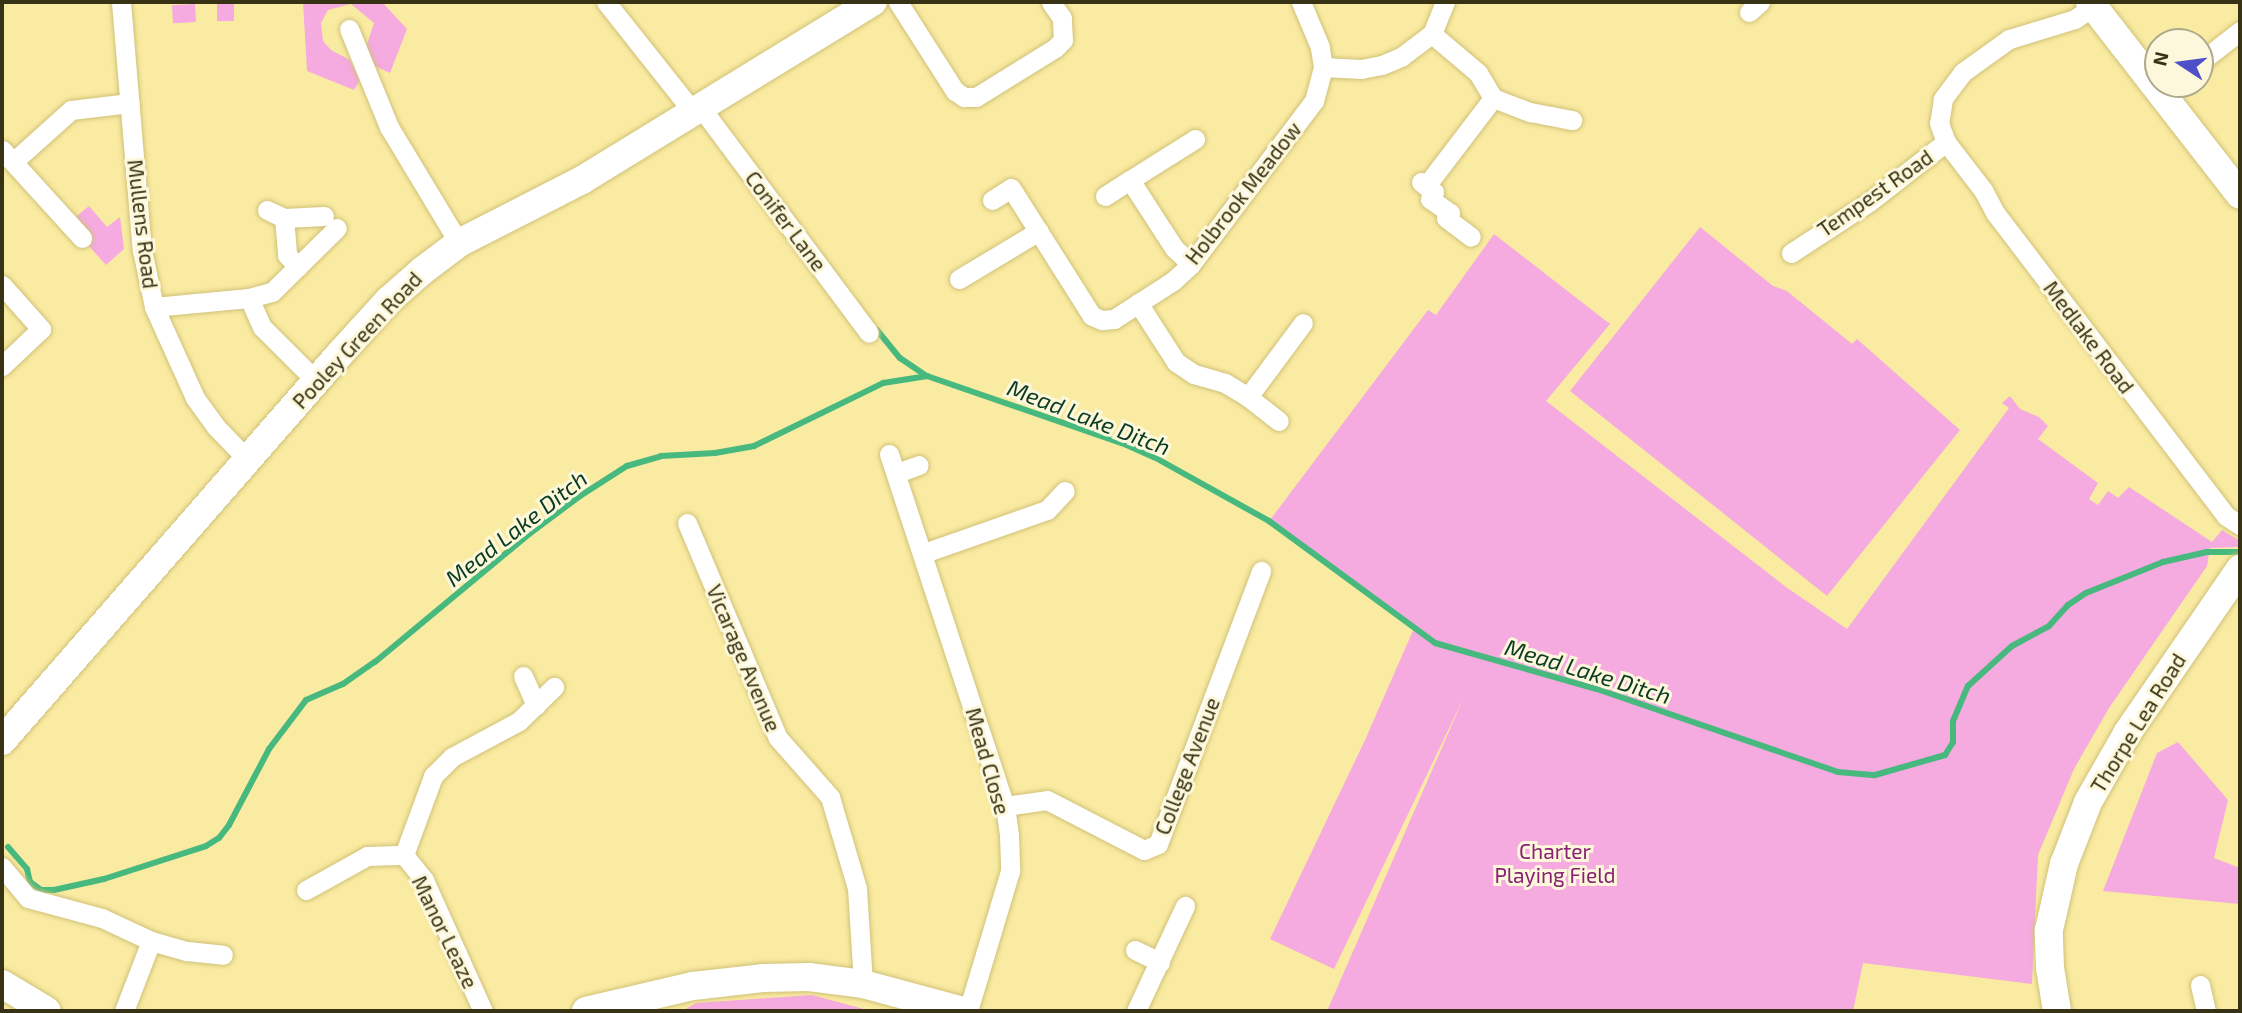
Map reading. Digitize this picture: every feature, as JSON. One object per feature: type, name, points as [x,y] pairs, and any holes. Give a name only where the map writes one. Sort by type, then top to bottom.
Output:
[{"type":"main road","name":"Pooley Green Road","points":[[3,738],[389,300],[459,243],[538,205],[698,111],[873,2]]},
{"type":"main road","points":[[2092,4],[2144,65]]},
{"type":"main road","points":[[2171,98],[2240,195]]},
{"type":"main road","name":"Thorpe Lea Road","points":[[2057,1011],[2049,968],[2049,930],[2064,864],[2088,802],[2128,732],[2240,569]]},
{"type":"main road","points":[[586,1011],[653,993],[763,978],[809,977],[863,984],[966,1011]]},
{"type":"main road","points":[[2,984],[47,1011]]},
{"type":"street","name":"Mullens Road","points":[[121,2],[142,250],[154,307],[195,398],[216,428],[247,460]]},
{"type":"street","name":"Conifer Lane","points":[[606,2],[698,111],[869,333]]},
{"type":"street","points":[[898,2],[956,91],[964,97],[976,97],[1055,48],[1063,40],[1062,18],[1056,3]]},
{"type":"street","name":"Holbrook Meadow","points":[[992,200],[1011,188],[1092,316],[1102,320],[1114,319],[1139,303],[1173,281],[1191,264],[1314,101],[1323,67],[1314,29],[1301,2]]},
{"type":"street","points":[[1323,67],[1361,69],[1382,65],[1417,48],[1432,34],[1445,2]]},
{"type":"street","name":"Tempest Road","points":[[1791,253],[1869,202],[1946,142],[1939,123],[1943,99],[1963,72],[2009,39],[2076,19],[2092,4]]},
{"type":"street","points":[[349,29],[389,127],[459,243]]},
{"type":"street","points":[[2214,51],[2240,30]]},
{"type":"street","points":[[1432,34],[1478,73],[1493,98],[1530,112],[1572,120]]},
{"type":"street","points":[[1471,237],[1446,218],[1450,213],[1430,199],[1434,192],[1420,182],[1493,98]]},
{"type":"street","points":[[82,238],[7,156],[71,110],[130,103]]},
{"type":"street","points":[[1105,196],[1195,139]]},
{"type":"street","name":"Medlake Road","points":[[1946,142],[1983,190],[1996,214],[2213,498],[2227,516],[2240,525]]},
{"type":"street","points":[[1130,180],[1174,248],[1191,264]]},
{"type":"street","points":[[154,307],[249,298],[272,292],[298,267],[330,222],[276,214],[287,256],[298,267]]},
{"type":"street","points":[[959,279],[1039,231]]},
{"type":"street","points":[[2,285],[41,329],[2,366]]},
{"type":"street","points":[[249,298],[262,327],[306,371]]},
{"type":"street","points":[[1139,303],[1176,362],[1194,374],[1225,383],[1279,421]]},
{"type":"street","points":[[1248,397],[1303,323]]},
{"type":"street","name":"Mead Close","points":[[889,454],[1004,806],[1010,871],[966,1011]]},
{"type":"street","points":[[897,473],[919,465]]},
{"type":"street","points":[[923,553],[1047,510],[1065,491]]},
{"type":"street","name":"Vicarage Avenue","points":[[687,523],[778,738],[830,797],[857,888],[863,984]]},
{"type":"street","name":"College Avenue","points":[[1004,806],[1047,800],[1144,850],[1158,844],[1261,571]]},
{"type":"street","points":[[523,676],[536,705]]},
{"type":"street","name":"Manor Leaze","points":[[404,855],[433,776],[452,757],[519,721],[554,687]]},
{"type":"street","name":"Manor Leaze","points":[[306,890],[367,856],[404,855]]},
{"type":"street","name":"Manor Leaze","points":[[404,855],[424,880],[483,1011]]},
{"type":"street","points":[[2,867],[28,898],[102,918],[151,941],[187,951],[223,955]]},
{"type":"street","points":[[1136,1011],[1185,906]]},
{"type":"street","points":[[124,1011],[151,941]]},
{"type":"street","points":[[1135,950],[1160,962]]},
{"type":"street","points":[[2200,985],[2206,1011]]},
{"type":"green space","points":[[217,2],[234,2],[234,21],[217,21]]},
{"type":"green space","points":[[303,2],[382,2],[407,29],[390,73],[370,64],[366,47],[374,23],[351,4],[328,10],[321,23],[323,41],[331,50],[350,60],[360,80],[354,90],[307,71]]},
{"type":"green space","points":[[195,4],[196,22],[173,23],[172,5]]},
{"type":"green space","points":[[89,206],[107,227],[120,217],[124,249],[106,265],[68,223]]},
{"type":"green space","points":[[1700,227],[1773,286],[1787,291],[1852,344],[1857,339],[1960,430],[1827,596],[1570,391]]},
{"type":"green space","name":"Charter Playing Field","points":[[1494,234],[1610,324],[1546,401],[1786,587],[1847,629],[2009,408],[2002,403],[2010,396],[2020,409],[2039,417],[2048,426],[2038,439],[2098,483],[2089,499],[2098,505],[2108,491],[2118,498],[2129,487],[2212,542],[2222,530],[2240,541],[2240,547],[2210,548],[2207,566],[2109,708],[2074,769],[2038,855],[2032,984],[1863,963],[1853,1011],[1327,1011],[1464,697],[1334,969],[1270,939],[1365,740],[1415,626],[1270,520],[1428,310],[1436,315]]},
{"type":"green space","points":[[2178,742],[2228,800],[2214,858],[2240,868],[2240,904],[2103,891],[2157,753]]},
{"type":"green space","points":[[812,995],[871,1011],[682,1011],[696,1003]]},
{"type":"waterway","points":[[877,330],[900,358],[927,376]]},
{"type":"waterway","name":"Mead Lake Ditch","points":[[8,847],[27,869],[30,882],[41,890],[54,890],[104,879],[206,846],[219,838],[229,825],[269,749],[306,700],[343,684],[375,662],[529,534],[580,496],[627,466],[661,456],[715,453],[754,446],[883,383],[927,376],[1122,443],[1154,457],[1269,521],[1435,643],[1597,689],[1838,772],[1875,775],[1945,755],[1953,742],[1953,721],[1968,686],[2012,646],[2049,626],[2068,605],[2086,593],[2163,562],[2207,552],[2240,552]]}]
